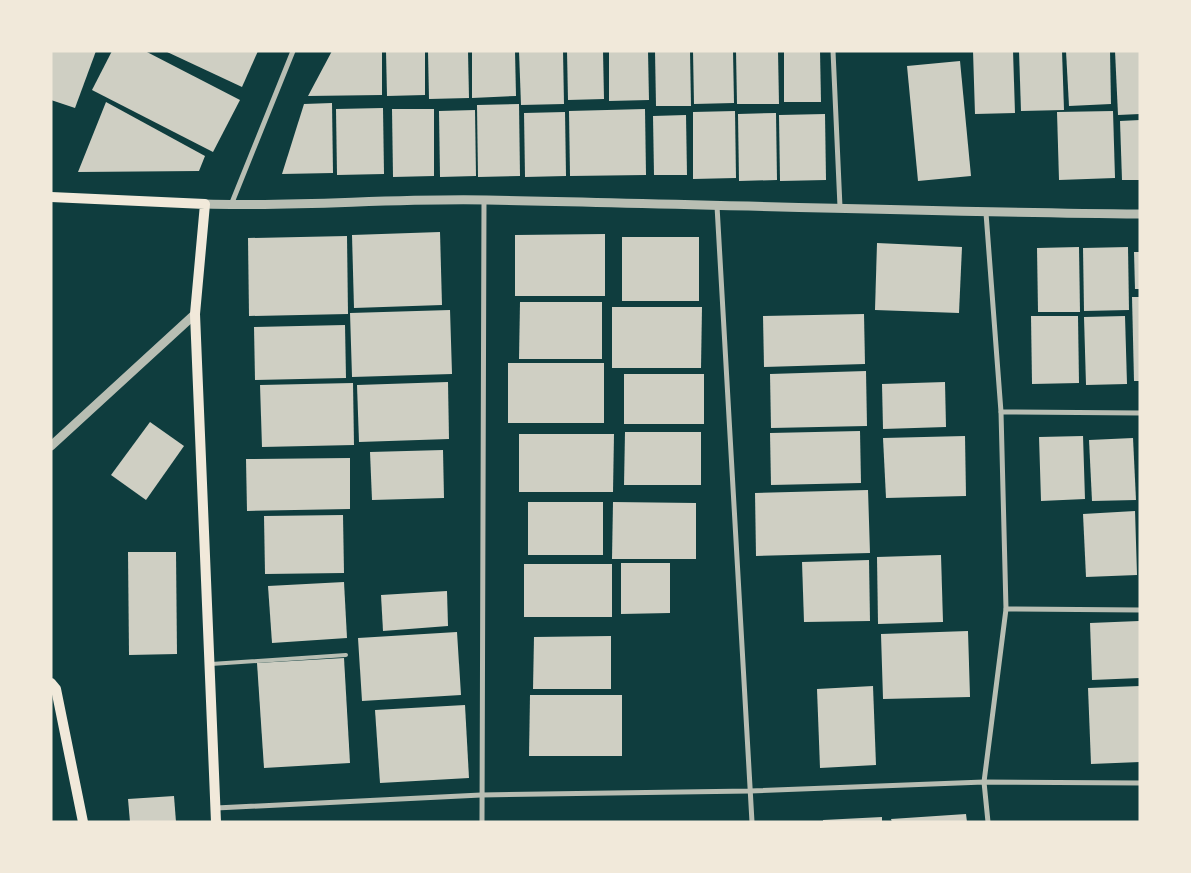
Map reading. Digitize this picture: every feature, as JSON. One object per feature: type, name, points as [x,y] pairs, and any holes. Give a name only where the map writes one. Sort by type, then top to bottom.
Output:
[{"type":"main road","points":[[51,198],[205,204],[195,314],[216,822]]},
{"type":"main road","points":[[51,683],[56,688],[83,822]]},
{"type":"street","points":[[230,205],[293,51]]},
{"type":"street","points":[[834,51],[840,207]]},
{"type":"street","points":[[482,822],[484,200]]},
{"type":"street","points":[[205,204],[484,200],[840,207],[986,213],[1140,214]]},
{"type":"street","points":[[717,206],[752,822]]},
{"type":"street","points":[[986,213],[1001,412],[1006,608],[984,782],[988,822]]},
{"type":"street","points":[[51,446],[195,314]]},
{"type":"street","points":[[1001,412],[1140,413]]},
{"type":"street","points":[[1006,608],[1140,610]]},
{"type":"street","points":[[215,808],[481,795],[750,790],[984,782],[1140,782]]},
{"type":"lane","points":[[209,664],[346,655]]},
{"type":"building","points":[[51,51],[96,51],[75,108],[51,100]]},
{"type":"building","points":[[112,51],[145,51],[240,100],[213,152],[92,90]]},
{"type":"building","points":[[165,51],[258,51],[242,87]]},
{"type":"building","points":[[332,51],[382,51],[382,95],[308,96]]},
{"type":"building","points":[[386,51],[425,51],[425,95],[387,96]]},
{"type":"building","points":[[428,51],[468,51],[469,98],[429,99]]},
{"type":"building","points":[[472,51],[515,51],[516,96],[472,98]]},
{"type":"building","points":[[519,51],[563,51],[564,104],[521,105]]},
{"type":"building","points":[[567,51],[603,51],[604,99],[568,100]]},
{"type":"building","points":[[609,51],[648,51],[649,100],[609,101]]},
{"type":"building","points":[[655,51],[690,51],[691,106],[656,106]]},
{"type":"building","points":[[693,51],[733,51],[734,103],[694,104]]},
{"type":"building","points":[[736,51],[778,51],[779,104],[737,104]]},
{"type":"building","points":[[784,51],[820,51],[821,102],[784,102]]},
{"type":"building","points":[[973,51],[1013,51],[1015,113],[975,114]]},
{"type":"building","points":[[1019,51],[1062,51],[1064,110],[1021,111]]},
{"type":"building","points":[[1066,51],[1110,51],[1111,104],[1069,106]]},
{"type":"building","points":[[1115,51],[1140,51],[1140,114],[1118,115]]},
{"type":"building","points":[[960,61],[971,176],[918,181],[907,66]]},
{"type":"building","points":[[106,102],[205,156],[199,171],[78,172]]},
{"type":"building","points":[[332,103],[333,173],[282,174],[304,104]]},
{"type":"building","points":[[519,104],[520,176],[478,177],[477,105]]},
{"type":"building","points":[[383,108],[384,174],[337,175],[336,109]]},
{"type":"building","points":[[392,109],[434,109],[434,176],[393,177]]},
{"type":"building","points":[[645,109],[646,175],[570,176],[569,111]]},
{"type":"building","points":[[475,110],[476,176],[440,177],[439,111]]},
{"type":"building","points":[[735,111],[736,178],[693,179],[693,112]]},
{"type":"building","points":[[1113,111],[1115,178],[1059,180],[1057,112]]},
{"type":"building","points":[[565,112],[566,176],[525,177],[524,113]]},
{"type":"building","points":[[776,113],[777,180],[739,181],[738,114]]},
{"type":"building","points":[[825,114],[826,180],[780,181],[779,115]]},
{"type":"building","points":[[686,115],[687,175],[654,175],[653,116]]},
{"type":"building","points":[[1140,120],[1140,180],[1122,180],[1120,121]]},
{"type":"building","points":[[440,232],[442,305],[354,308],[352,235]]},
{"type":"building","points":[[605,234],[605,296],[515,296],[515,235]]},
{"type":"building","points":[[347,236],[348,314],[249,316],[248,238]]},
{"type":"building","points":[[622,237],[699,237],[699,301],[622,301]]},
{"type":"building","points":[[877,243],[962,247],[959,313],[875,310]]},
{"type":"building","points":[[1079,247],[1080,312],[1038,312],[1037,248]]},
{"type":"building","points":[[1128,247],[1129,310],[1084,311],[1083,248]]},
{"type":"building","points":[[1134,252],[1140,252],[1140,289],[1135,289]]},
{"type":"building","points":[[1132,297],[1140,297],[1140,381],[1134,381]]},
{"type":"building","points":[[520,302],[602,302],[602,359],[519,359]]},
{"type":"building","points":[[612,307],[702,307],[701,368],[612,368]]},
{"type":"building","points":[[450,310],[452,374],[352,377],[350,313]]},
{"type":"building","points":[[864,314],[865,364],[764,367],[763,316]]},
{"type":"building","points":[[1031,316],[1078,316],[1079,383],[1032,384]]},
{"type":"building","points":[[1125,316],[1127,384],[1086,385],[1084,317]]},
{"type":"building","points":[[345,325],[346,378],[255,380],[254,327]]},
{"type":"building","points":[[508,363],[604,363],[604,423],[508,423]]},
{"type":"building","points":[[866,371],[867,426],[771,428],[770,374]]},
{"type":"building","points":[[624,374],[704,374],[704,424],[624,424]]},
{"type":"building","points":[[448,382],[449,439],[359,442],[357,385]]},
{"type":"building","points":[[945,382],[946,427],[883,429],[882,384]]},
{"type":"building","points":[[353,383],[354,445],[262,447],[260,385]]},
{"type":"building","points":[[150,422],[184,446],[146,500],[111,475]]},
{"type":"building","points":[[860,431],[861,483],[771,485],[770,433]]},
{"type":"building","points":[[625,432],[701,432],[701,485],[624,485]]},
{"type":"building","points":[[519,434],[614,434],[613,492],[519,492]]},
{"type":"building","points":[[965,436],[966,496],[886,498],[883,438]]},
{"type":"building","points":[[1083,436],[1085,499],[1041,501],[1039,437]]},
{"type":"building","points":[[1133,438],[1136,500],[1092,501],[1089,440]]},
{"type":"building","points":[[443,450],[444,498],[372,500],[370,452]]},
{"type":"building","points":[[350,458],[350,509],[247,511],[246,459]]},
{"type":"building","points":[[868,490],[870,553],[756,556],[755,493]]},
{"type":"building","points":[[528,502],[603,502],[603,555],[528,555]]},
{"type":"building","points":[[613,502],[696,503],[696,559],[612,559]]},
{"type":"building","points":[[1135,511],[1137,575],[1086,577],[1083,514]]},
{"type":"building","points":[[343,515],[344,573],[265,574],[264,516]]},
{"type":"building","points":[[128,552],[176,552],[177,654],[129,655]]},
{"type":"building","points":[[941,555],[943,622],[878,624],[877,557]]},
{"type":"building","points":[[869,560],[870,621],[804,622],[802,562]]},
{"type":"building","points":[[621,563],[670,563],[670,613],[621,614]]},
{"type":"building","points":[[524,564],[612,564],[612,617],[524,617]]},
{"type":"building","points":[[344,582],[347,638],[272,643],[268,586]]},
{"type":"building","points":[[447,591],[448,626],[383,631],[381,595]]},
{"type":"building","points":[[1139,621],[1140,678],[1092,680],[1090,623]]},
{"type":"building","points":[[968,631],[970,697],[883,699],[881,634]]},
{"type":"building","points":[[457,632],[461,695],[362,701],[358,638]]},
{"type":"building","points":[[611,636],[611,689],[533,689],[534,637]]},
{"type":"building","points":[[344,658],[350,763],[264,768],[257,663]]},
{"type":"building","points":[[873,686],[876,765],[820,768],[817,689]]},
{"type":"building","points":[[1140,686],[1140,762],[1091,764],[1088,688]]},
{"type":"building","points":[[530,695],[622,695],[622,756],[529,756]]},
{"type":"building","points":[[465,705],[469,778],[380,783],[375,710]]},
{"type":"building","points":[[174,796],[176,822],[130,822],[128,799]]},
{"type":"building","points":[[966,814],[967,822],[892,822],[891,819]]},
{"type":"building","points":[[882,817],[882,822],[823,822],[823,820]]}]
